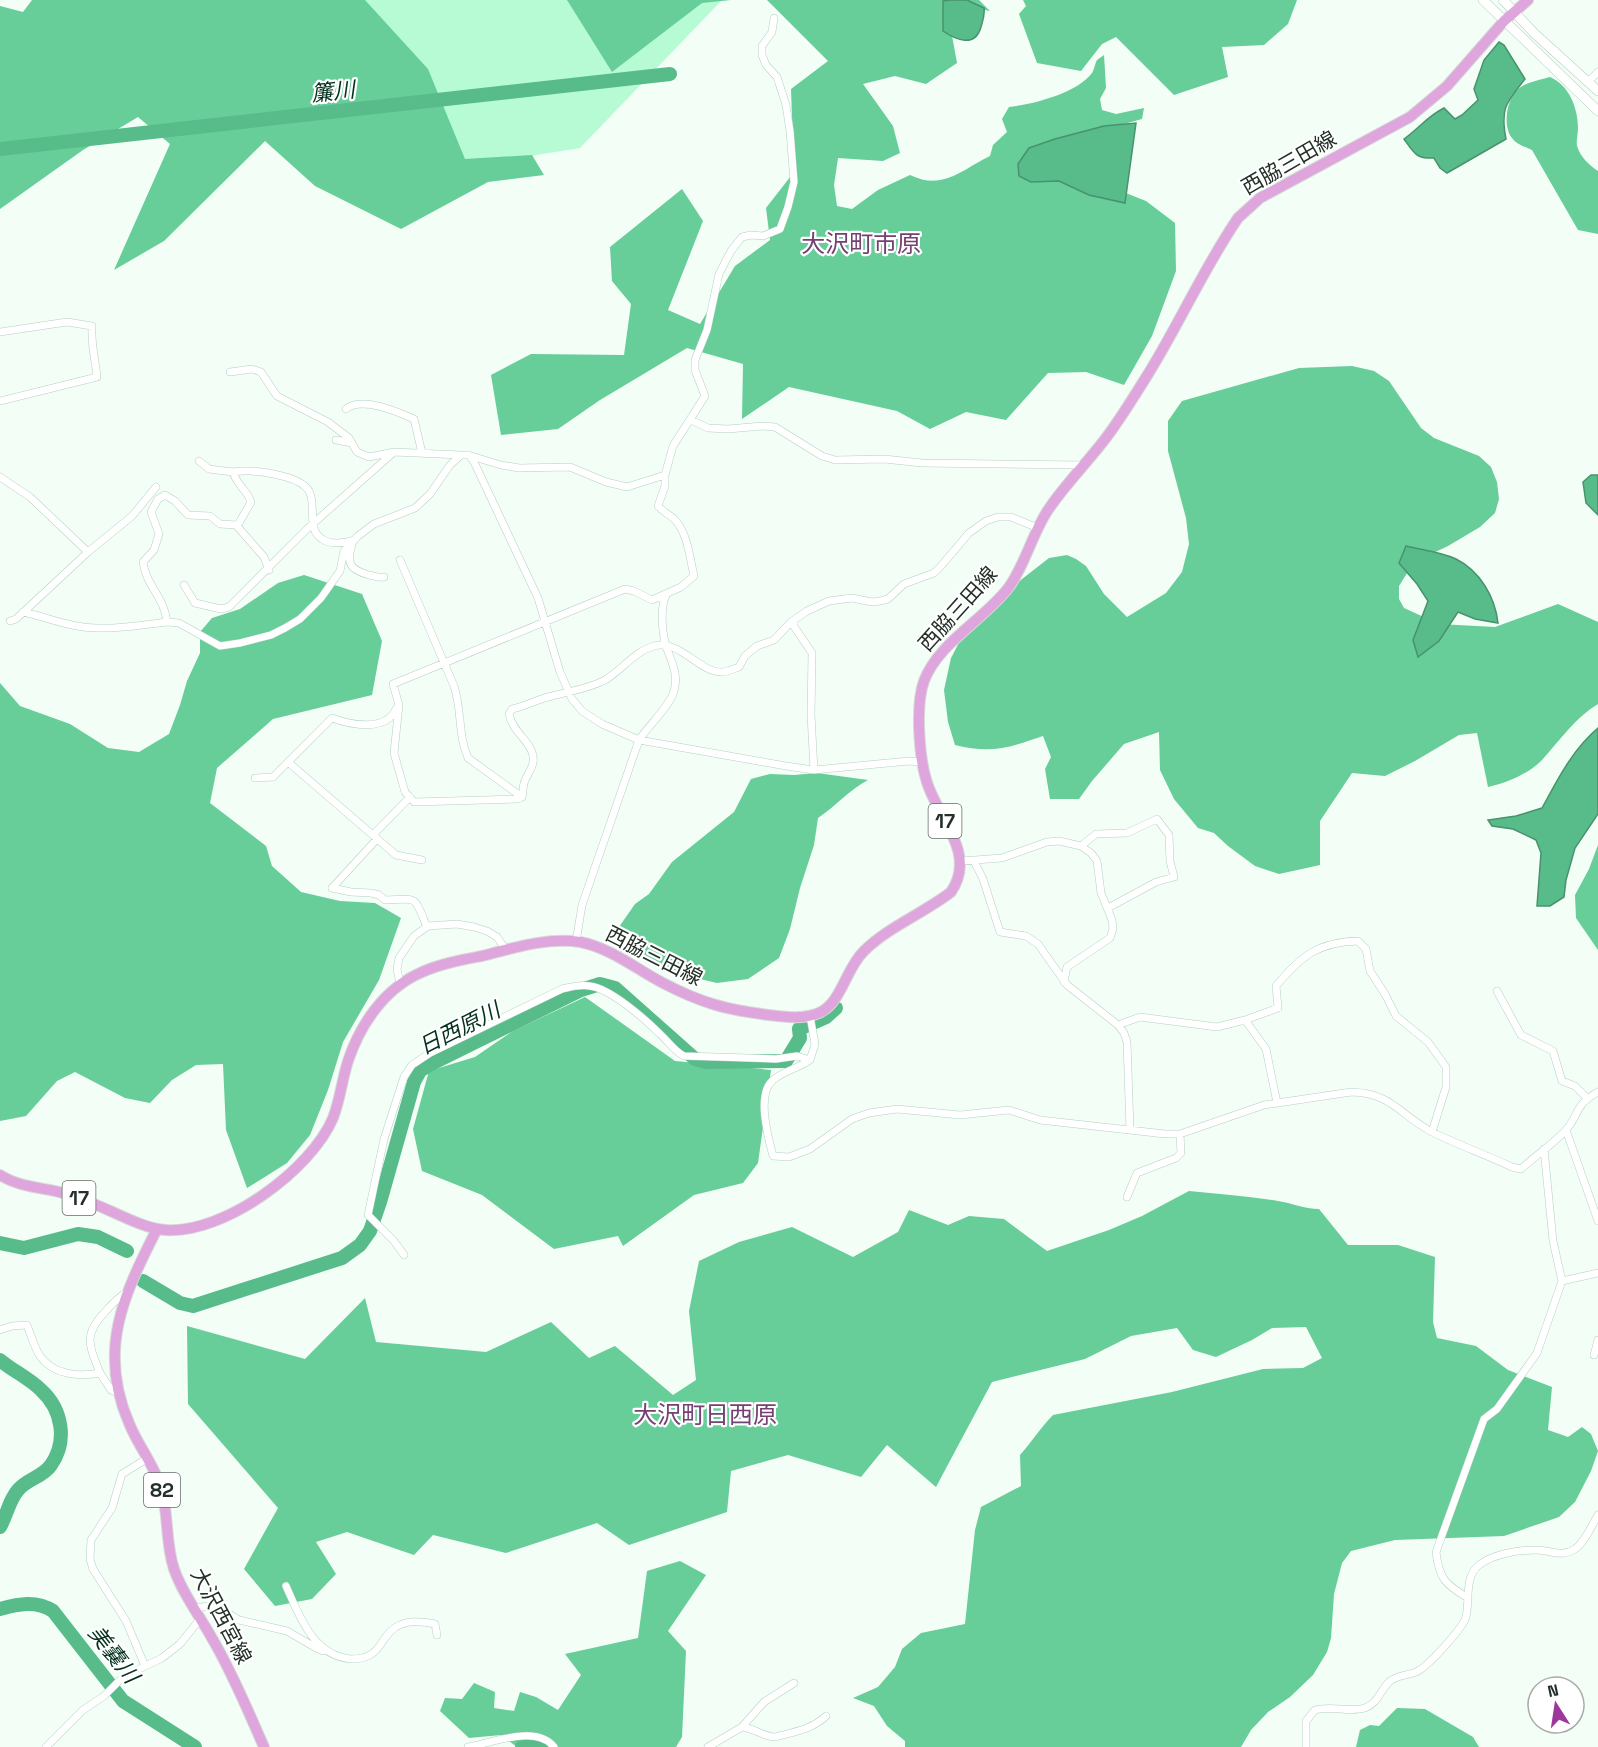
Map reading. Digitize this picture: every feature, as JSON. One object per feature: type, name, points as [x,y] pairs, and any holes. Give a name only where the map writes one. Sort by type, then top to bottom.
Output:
[{"type":"main road","name":"西脇三田線","points":[[961,861],[958,847],[929,789],[921,762],[921,700],[928,671],[946,648],[998,600],[1008,587],[1038,528],[1062,491],[1115,426],[1147,375],[1238,218],[1260,198],[1410,117],[1447,86],[1504,21],[1528,0]]},
{"type":"main road","name":"17","points":[[810,1016],[821,1012],[836,999],[854,963],[863,951],[951,892],[958,882],[961,861]]},
{"type":"main road","name":"西脇三田線","points":[[0,1175],[11,1182],[71,1195],[157,1229],[181,1230],[198,1227],[235,1212],[266,1192],[309,1156],[333,1118],[348,1061],[368,1021],[377,1007],[400,984],[436,967],[546,942],[576,942],[603,949],[667,985],[716,1007],[783,1017],[810,1016]]},
{"type":"main road","name":"大沢西宮線","points":[[157,1229],[127,1292],[119,1317],[116,1344],[118,1393],[134,1434],[157,1476],[165,1502],[168,1542],[174,1567],[194,1609],[225,1664],[264,1747]]},
{"type":"street","points":[[1483,0],[1598,111]]},
{"type":"street","points":[[1503,0],[1534,33],[1598,91]]},
{"type":"street","points":[[522,797],[414,802],[405,792],[394,753],[399,705],[393,684],[625,589],[652,600],[681,587],[694,576],[681,528],[674,518],[665,514],[658,506],[665,486],[665,475],[673,446],[705,396],[695,370],[694,360],[707,330],[719,274],[731,251],[742,237],[763,236],[780,229],[794,182],[786,105],[777,77],[762,55],[762,46],[772,32],[774,18]]},
{"type":"street","points":[[1588,82],[1598,72]]},
{"type":"street","points":[[0,332],[67,322],[92,326],[91,350],[95,358],[97,377],[0,401]]},
{"type":"street","points":[[230,372],[252,369],[261,372],[277,396],[328,422],[349,438],[357,452],[369,457],[394,452],[465,455],[519,468],[570,467],[606,482],[627,487],[665,475]]},
{"type":"street","points":[[346,409],[350,405],[369,405],[391,409],[414,419],[422,453]]},
{"type":"street","points":[[691,420],[708,428],[775,427],[822,456],[835,460],[884,459],[922,464],[1084,465]]},
{"type":"street","points":[[336,440],[352,443]]},
{"type":"street","points":[[184,585],[195,603],[221,609],[229,607],[313,525],[394,452]]},
{"type":"street","points":[[23,612],[66,624],[96,628],[179,623],[220,646],[271,635],[300,619],[321,598],[340,571],[344,551],[363,530],[415,508],[424,501],[450,465],[465,455]]},
{"type":"street","points":[[465,455],[474,462],[534,589],[560,672],[569,692],[582,711],[602,724],[639,740],[814,770],[909,761],[921,762]]},
{"type":"street","points":[[199,461],[209,469],[277,475],[301,483],[309,491],[316,536],[327,542],[344,543],[354,540]]},
{"type":"street","points":[[233,472],[234,478],[248,493],[251,502],[236,525]]},
{"type":"street","points":[[0,477],[30,497],[88,552]]},
{"type":"street","points":[[10,621],[16,619],[88,552],[132,516],[156,487]]},
{"type":"street","points":[[167,622],[166,608],[149,582],[142,562],[154,550],[159,534],[151,512],[158,499],[165,495],[175,501],[188,515],[210,516],[220,524],[236,525],[264,557],[269,570]]},
{"type":"street","points":[[522,797],[524,782],[532,768],[533,756],[529,745],[511,725],[509,714],[512,710],[550,696],[603,681],[652,646],[666,644],[719,672],[739,667],[745,656],[757,646],[774,640],[792,621],[807,611],[829,601],[852,598],[872,602],[888,599],[904,584],[933,573],[969,533],[986,521],[998,516],[1011,517],[1038,528]]},
{"type":"street","points":[[354,540],[349,555],[351,566],[358,572],[378,578],[384,577]]},
{"type":"street","points":[[400,560],[459,700],[464,750],[468,758],[522,797]]},
{"type":"street","points":[[576,942],[582,905],[639,740],[674,693],[677,678],[666,644],[661,606],[666,595]]},
{"type":"street","points":[[792,621],[812,653],[811,715],[814,770]]},
{"type":"street","points":[[255,778],[273,777],[332,718],[366,725],[383,722],[394,714],[398,705],[398,697]]},
{"type":"street","points":[[288,762],[396,855],[422,860]]},
{"type":"street","points":[[410,797],[332,888],[371,893],[385,900],[409,898],[414,900],[427,927]]},
{"type":"street","points":[[1081,846],[1096,834],[1127,833],[1157,819],[1169,834],[1170,861],[1174,877],[1156,882],[1108,908]]},
{"type":"street","points":[[961,861],[1002,858],[1047,842],[1059,841],[1081,846],[1097,861],[1101,893],[1108,908],[1113,929],[1110,938],[1067,967],[1064,982]]},
{"type":"street","points":[[974,861],[1000,932],[1026,936],[1038,944],[1064,982],[1118,1025],[1124,1033],[1130,1131]]},
{"type":"street","points":[[400,984],[397,969],[399,958],[414,936],[427,927],[457,924],[474,927],[487,931],[497,938],[506,950]]},
{"type":"street","points":[[1118,1025],[1140,1017],[1217,1027],[1245,1020],[1278,1008],[1276,986],[1292,967],[1313,951],[1336,941],[1358,941],[1366,949],[1370,971],[1396,1016],[1428,1042],[1446,1067],[1446,1087],[1432,1132]]},
{"type":"street","points":[[404,1256],[394,1241],[368,1215],[384,1139],[404,1077],[412,1065],[463,1036],[562,989],[592,986],[611,994],[660,1034],[677,1053],[684,1056],[765,1059],[797,1056],[810,1059]]},
{"type":"street","points":[[1497,991],[1521,1035],[1553,1051],[1562,1081],[1575,1086],[1587,1098]]},
{"type":"street","points":[[810,1016],[815,1044],[810,1059],[774,1078],[767,1086],[764,1096],[767,1134],[773,1156],[789,1157],[810,1149],[852,1119],[869,1113],[897,1109],[960,1115],[1009,1110],[1040,1120],[1130,1131],[1180,1134],[1277,1103],[1351,1092],[1374,1094],[1385,1098],[1432,1132],[1521,1169],[1566,1130],[1580,1105],[1598,1092]]},
{"type":"street","points":[[1245,1020],[1266,1048],[1277,1103]]},
{"type":"street","points":[[1566,1130],[1598,1221]]},
{"type":"street","points":[[1127,1197],[1137,1173],[1176,1158],[1181,1153],[1180,1134]]},
{"type":"street","points":[[1468,1598],[1451,1588],[1442,1578],[1437,1565],[1436,1552],[1484,1419],[1497,1409],[1537,1353],[1562,1281],[1553,1241],[1544,1149]]},
{"type":"street","points":[[1562,1281],[1598,1273]]},
{"type":"street","points":[[118,1393],[111,1390],[100,1372],[91,1349],[90,1334],[94,1323],[120,1296],[127,1292]]},
{"type":"street","points":[[0,1330],[27,1325],[40,1356],[48,1364],[62,1372],[87,1375],[100,1372]]},
{"type":"street","points":[[1594,1355],[1598,1340]]},
{"type":"street","points":[[145,1666],[126,1621],[93,1569],[90,1548],[91,1540],[112,1508],[122,1474],[148,1458]]},
{"type":"street","points":[[1306,1747],[1306,1721],[1315,1710],[1330,1707],[1358,1710],[1367,1707],[1376,1701],[1395,1677],[1419,1671],[1457,1632],[1466,1618],[1470,1580],[1478,1566],[1491,1558],[1527,1551],[1537,1550],[1557,1555],[1568,1553],[1578,1547],[1598,1515]]},
{"type":"street","points":[[286,1586],[304,1625],[324,1648],[344,1658],[368,1657],[375,1652],[391,1631],[411,1622],[435,1624],[437,1635]]},
{"type":"street","points":[[194,1609],[206,1606],[224,1611],[238,1620],[286,1631],[322,1651],[324,1648]]},
{"type":"street","points":[[46,1747],[83,1710],[104,1696],[119,1682],[162,1658],[180,1644],[200,1619]]},
{"type":"street","points":[[708,1747],[741,1727],[764,1702],[794,1683]]},
{"type":"street","points":[[741,1727],[754,1728],[770,1737],[775,1737],[808,1729],[826,1716]]},
{"type":"street","points":[[468,1747],[509,1737],[534,1736],[544,1739],[554,1747]]},
{"type":"shaded area","points":[[32,0],[365,0],[428,69],[465,159],[532,155],[544,175],[488,182],[401,229],[315,186],[265,141],[164,241],[114,270],[170,144],[138,117],[83,150],[0,209],[0,6],[23,12]]},
{"type":"shaded area","points":[[283,0],[722,0],[580,148],[448,169]]},
{"type":"shaded area","points":[[567,0],[731,0],[702,3],[612,72]]},
{"type":"shaded area","points":[[767,0],[979,0],[990,11],[951,3],[951,30],[957,63],[926,84],[895,76],[863,84],[893,126],[900,153],[883,161],[838,158],[834,185],[837,206],[852,209],[878,190],[910,175],[932,181],[942,180],[990,156],[993,145],[1007,132],[1002,119],[1009,107],[1054,97],[1076,87],[1092,73],[1097,60],[1104,55],[1106,88],[1100,99],[1102,110],[1116,114],[1144,108],[1142,119],[1044,146],[1090,179],[1146,201],[1175,223],[1176,271],[1152,336],[1124,385],[1086,372],[1048,373],[1006,420],[966,412],[930,429],[897,411],[789,387],[742,419],[743,364],[687,348],[600,400],[558,429],[501,435],[491,375],[531,354],[624,355],[631,304],[612,281],[610,247],[682,189],[703,221],[668,310],[700,324],[735,266],[770,240],[766,208],[794,172],[791,89],[828,61]]},
{"type":"shaded area","points":[[967,0],[984,8],[981,27],[974,38],[959,39],[943,31],[943,1]]},
{"type":"shaded area","points":[[1023,0],[1297,0],[1288,24],[1264,45],[1222,47],[1228,77],[1174,95],[1116,37],[1102,44],[1081,71],[1037,63],[1019,14],[1026,6]]},
{"type":"shaded area","points":[[1499,42],[1504,45],[1525,79],[1506,106],[1504,129],[1506,139],[1447,173],[1440,168],[1434,158],[1416,154],[1404,139],[1433,114],[1444,108],[1455,119],[1478,100],[1474,89],[1484,60]]},
{"type":"shaded area","points":[[1550,77],[1567,91],[1571,98],[1578,120],[1577,146],[1586,161],[1598,171],[1598,234],[1578,230],[1532,150],[1516,142],[1509,133],[1507,112],[1514,93],[1525,85]]},
{"type":"shaded area","points":[[1136,123],[1125,203],[1089,195],[1059,181],[1031,182],[1019,176],[1018,164],[1029,148],[1104,126]]},
{"type":"shaded area","points":[[1352,366],[1374,371],[1389,381],[1421,428],[1434,438],[1479,456],[1491,467],[1497,482],[1499,499],[1495,513],[1480,527],[1414,562],[1399,586],[1399,599],[1404,608],[1439,624],[1495,627],[1558,604],[1598,622],[1598,704],[1575,723],[1542,760],[1517,777],[1488,787],[1477,733],[1459,735],[1385,776],[1352,773],[1320,821],[1320,865],[1279,874],[1255,866],[1214,833],[1198,828],[1174,799],[1160,770],[1159,732],[1124,744],[1079,799],[1050,799],[1045,769],[1051,757],[1043,736],[999,748],[979,749],[955,745],[948,722],[944,690],[951,658],[963,635],[1017,583],[1049,558],[1067,555],[1086,566],[1104,594],[1127,617],[1166,593],[1182,572],[1189,544],[1186,518],[1168,451],[1168,421],[1182,401],[1299,368]]},
{"type":"shaded area","points":[[1591,475],[1598,475],[1598,515],[1586,503],[1583,482]]},
{"type":"shaded area","points":[[1406,546],[1438,553],[1465,564],[1490,594],[1498,623],[1475,619],[1458,612],[1439,641],[1418,657],[1413,640],[1428,601],[1399,563]]},
{"type":"shaded area","points":[[304,575],[362,594],[382,641],[372,695],[273,719],[217,768],[210,803],[266,846],[272,866],[301,892],[340,901],[375,903],[401,918],[379,980],[343,1042],[328,1090],[310,1135],[287,1163],[247,1188],[226,1130],[223,1064],[196,1065],[172,1080],[150,1103],[125,1098],[75,1072],[57,1081],[26,1116],[0,1121],[0,683],[20,706],[70,724],[108,748],[139,752],[169,734],[187,681],[200,653],[200,632],[212,618],[240,609],[278,583]]},
{"type":"shaded area","points":[[1598,728],[1598,814],[1575,848],[1564,897],[1550,906],[1537,906],[1541,853],[1536,840],[1513,829],[1492,826],[1488,820],[1516,816],[1542,808],[1573,755]]},
{"type":"shaded area","points":[[817,773],[868,780],[818,818],[814,845],[790,929],[779,958],[748,979],[717,983],[662,970],[625,938],[619,927],[635,904],[649,894],[672,862],[734,812],[751,779],[770,774]]},
{"type":"shaded area","points":[[1598,845],[1598,950],[1576,918],[1575,895],[1589,869]]},
{"type":"shaded area","points":[[585,997],[675,1061],[771,1070],[758,1163],[743,1183],[694,1195],[623,1246],[618,1236],[554,1249],[482,1195],[422,1171],[413,1129],[429,1071],[475,1057],[513,1031]]},
{"type":"shaded area","points":[[1189,1191],[1267,1199],[1319,1209],[1348,1245],[1398,1245],[1435,1257],[1433,1322],[1437,1338],[1476,1346],[1508,1370],[1552,1387],[1548,1430],[1568,1437],[1582,1427],[1591,1434],[1598,1451],[1591,1471],[1575,1502],[1559,1517],[1504,1536],[1395,1540],[1351,1551],[1342,1563],[1334,1594],[1331,1638],[1327,1652],[1313,1675],[1290,1697],[1268,1712],[1251,1730],[1241,1747],[905,1747],[905,1741],[887,1726],[874,1706],[853,1698],[878,1687],[895,1667],[902,1649],[921,1633],[965,1624],[975,1530],[981,1507],[1021,1486],[1020,1455],[1053,1415],[1172,1392],[1263,1369],[1303,1368],[1322,1358],[1306,1327],[1272,1328],[1216,1357],[1193,1350],[1177,1328],[1131,1336],[1085,1359],[992,1382],[936,1487],[887,1445],[861,1477],[788,1455],[731,1471],[727,1512],[629,1545],[597,1523],[506,1553],[433,1535],[414,1555],[347,1532],[316,1542],[336,1574],[312,1599],[275,1606],[244,1569],[278,1508],[188,1404],[187,1326],[305,1359],[365,1298],[376,1342],[486,1352],[551,1322],[589,1358],[615,1346],[673,1395],[696,1380],[689,1311],[699,1261],[739,1242],[792,1227],[853,1257],[898,1232],[909,1210],[948,1225],[969,1216],[1004,1219],[1047,1251],[1109,1230],[1142,1216]]},
{"type":"shaded area","points":[[680,1561],[706,1575],[668,1631],[686,1651],[682,1737],[676,1747],[517,1747],[501,1735],[469,1738],[440,1711],[445,1698],[462,1699],[474,1683],[495,1692],[494,1708],[514,1711],[520,1692],[536,1697],[558,1710],[581,1675],[565,1654],[638,1638],[647,1571]]},
{"type":"shaded area","points":[[1397,1708],[1425,1709],[1473,1737],[1479,1747],[1356,1747],[1360,1730],[1370,1725],[1379,1726]]},
{"type":"waterway","name":"簾川","points":[[0,149],[670,74]]},
{"type":"waterway","name":"日西原川","points":[[143,1281],[180,1303],[193,1306],[342,1258],[360,1245],[370,1231],[414,1082],[420,1071],[581,990],[600,984],[615,988],[695,1059],[706,1062],[786,1061],[800,1038],[799,1029],[826,1017],[836,1008]]},
{"type":"waterway","name":"日西原川","points":[[0,1243],[24,1248],[78,1234],[98,1237],[127,1251]]},
{"type":"waterway","name":"美嚢川","points":[[0,1360],[31,1382],[48,1398],[58,1416],[61,1436],[60,1446],[51,1465],[18,1490],[12,1498],[0,1527]]},
{"type":"waterway","name":"美嚢川","points":[[0,1609],[34,1604],[53,1611],[123,1701],[195,1747]]},
{"type":"waterway","points":[[522,1747],[544,1747]]},
{"type":"district","name":"大沢町市原","points":[[861,244]]},
{"type":"district","name":"大沢町日西原","points":[[705,1415]]}]
